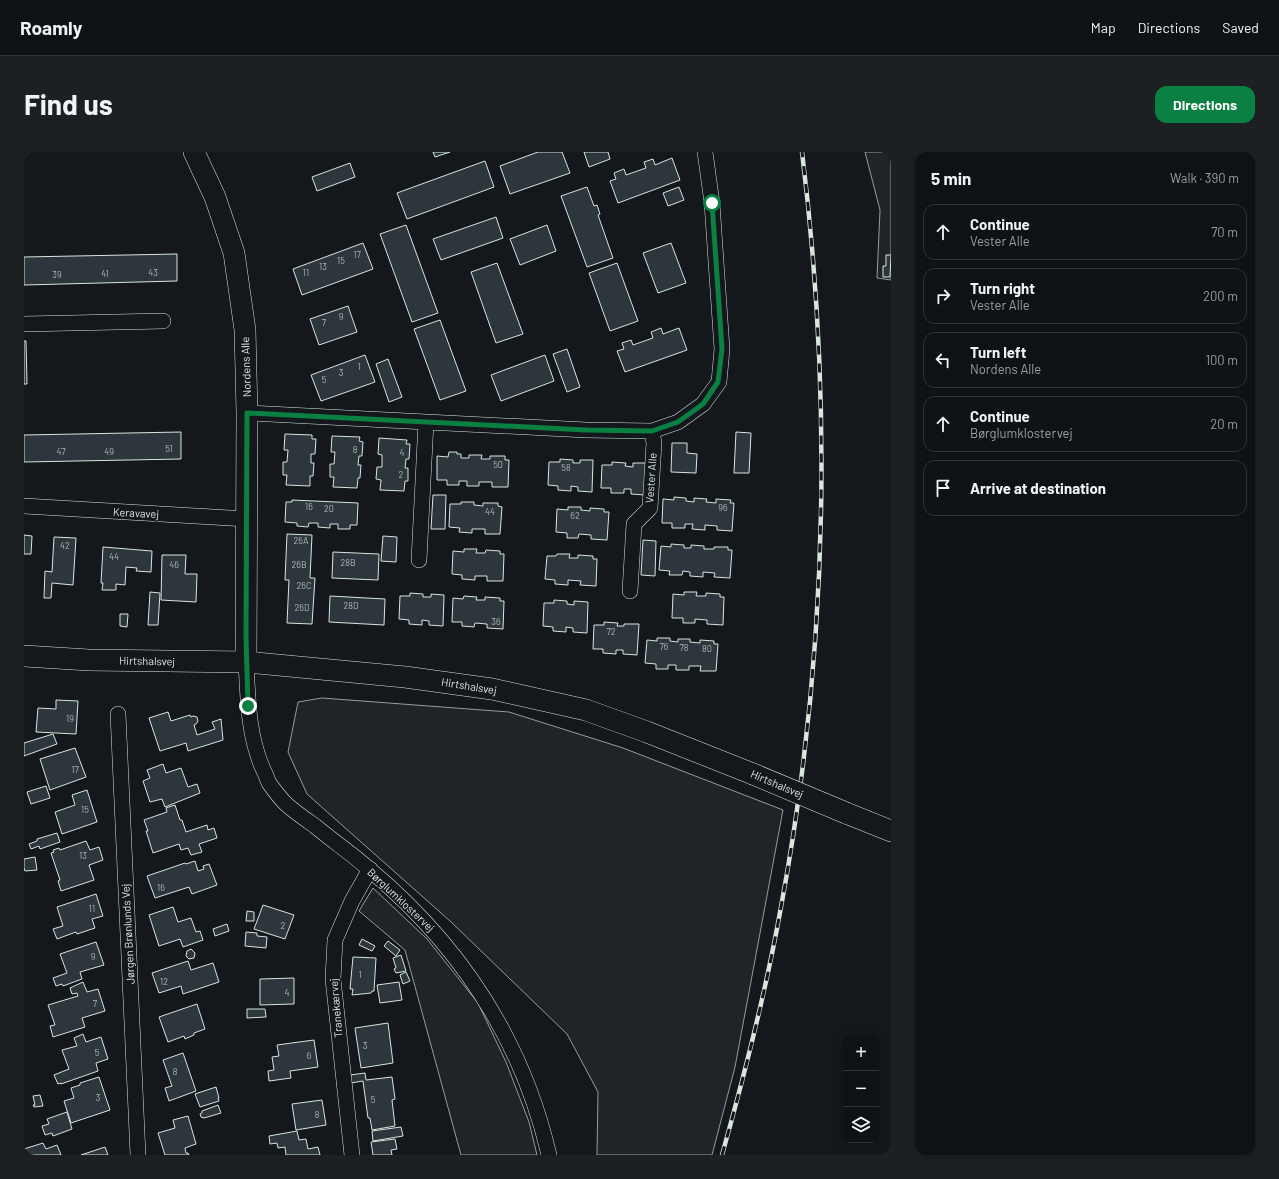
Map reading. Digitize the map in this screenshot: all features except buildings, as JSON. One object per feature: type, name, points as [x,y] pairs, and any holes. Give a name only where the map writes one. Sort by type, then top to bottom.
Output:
[{"type":"street","name":"Nordens Alle","points":[[194,152],[215,197],[234,253],[245,330],[247,413],[246,662]]},
{"type":"street","points":[[247,413],[586,430],[652,431],[678,422],[703,404],[718,382],[722,349],[712,203],[704,152]]},
{"type":"street","points":[[24,324],[163,321]]},
{"type":"street","points":[[419,560],[426,422]]},
{"type":"street","name":"Vester Alle","points":[[630,591],[634,524],[650,508],[654,443],[652,431]]},
{"type":"street","name":"Keravavej","points":[[24,506],[247,520]]},
{"type":"street","name":"Hirtshalsvej","points":[[24,656],[89,660],[246,662],[405,677],[500,691],[586,710],[648,732],[891,831]]},
{"type":"street","name":"Børglumklostervej","points":[[246,662],[250,726],[258,757],[269,781],[285,803],[370,869],[418,913],[440,937],[466,971],[486,1000],[520,1066],[532,1097],[549,1155]]},
{"type":"street","name":"Jørgen Brønlunds Vej","points":[[118,714],[138,1155]]},
{"type":"street","name":"Tranekærvej","points":[[352,1155],[333,979],[335,940],[352,901],[370,869]]},
{"type":"shaded area","points":[[865,152],[891,152],[891,280],[877,278],[880,210]]},
{"type":"shaded area","points":[[322,698],[509,712],[623,748],[783,810],[735,1067],[712,1155],[597,1155],[598,1092],[567,1034],[450,921],[307,794],[288,752],[298,702]]},
{"type":"shaded area","points":[[373,888],[427,939],[478,1003],[506,1062],[529,1122],[537,1155],[461,1155],[405,950],[359,911]]},
{"type":"railway","points":[[722,1155],[739,1093],[769,970],[781,907],[796,814],[808,720],[816,625],[820,531],[821,436],[818,341],[812,246],[802,152]]},
{"type":"route","points":[[248,706],[246,662],[247,413],[586,430],[652,431],[678,422],[703,404],[718,382],[722,349],[712,203]]}]
